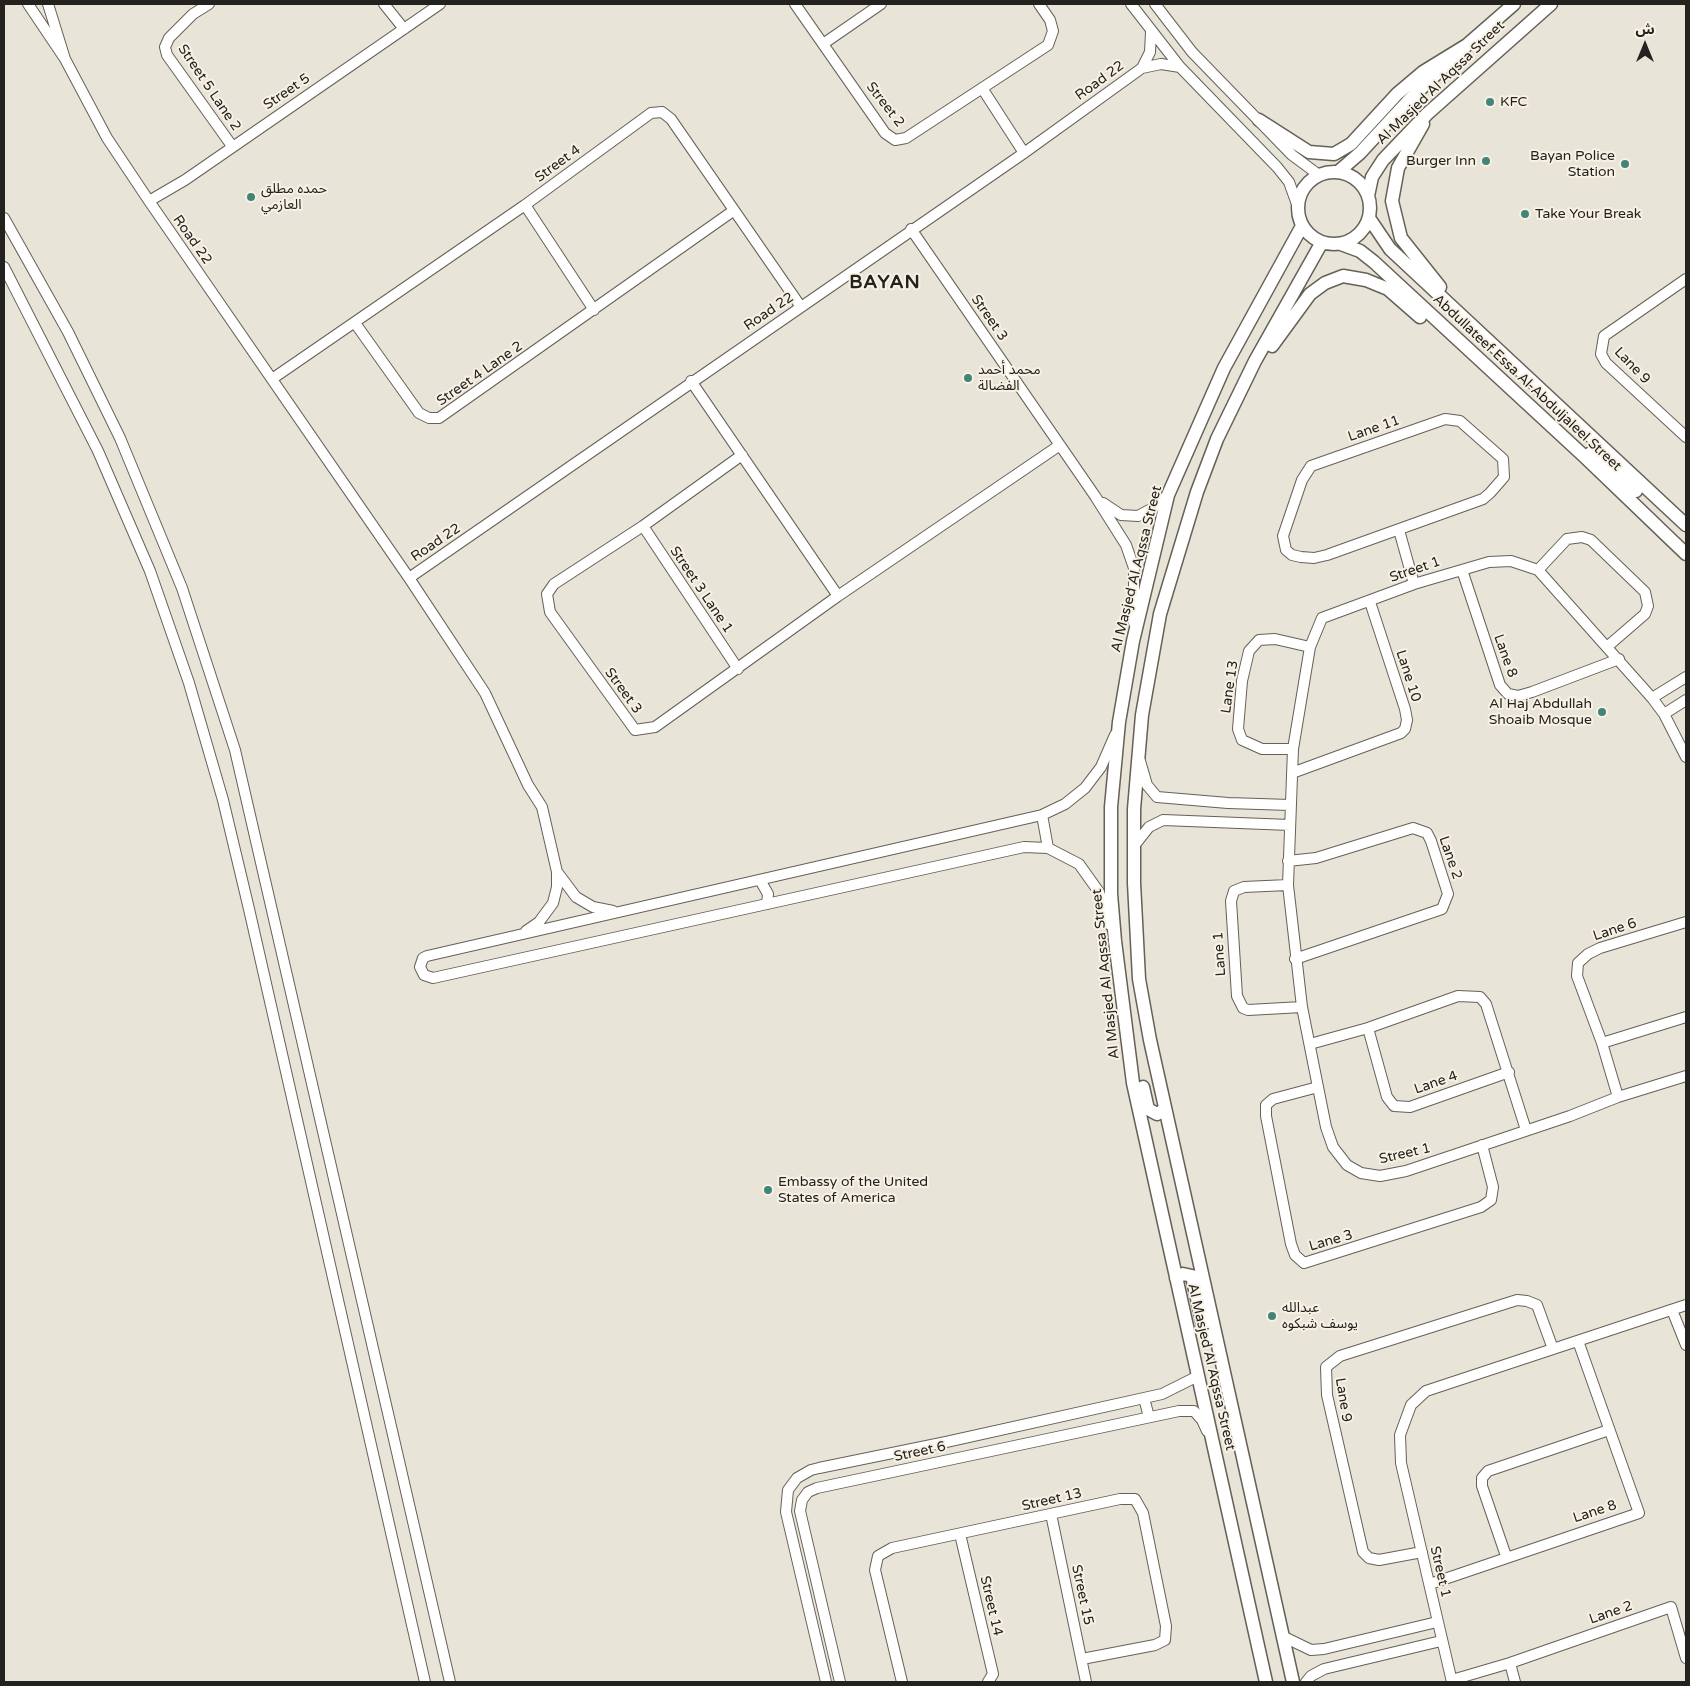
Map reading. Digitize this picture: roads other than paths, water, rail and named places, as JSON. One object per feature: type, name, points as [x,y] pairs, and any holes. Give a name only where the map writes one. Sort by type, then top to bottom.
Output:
[{"type":"main road","name":"Al Masjed Al Aqssa Street","points":[[1338,172],[1360,153],[1410,99],[1466,45],[1514,4]]},
{"type":"main road","name":"Al Masjed Al Aqssa Street","points":[[1368,196],[1372,177],[1383,160],[1427,114],[1551,4]]},
{"type":"main road","points":[[1259,120],[1309,152],[1334,154],[1351,144],[1397,94],[1423,72],[1466,45]]},
{"type":"main road","points":[[1427,114],[1398,168],[1392,201],[1401,238],[1439,286],[1453,308]]},
{"type":"main road","points":[[1338,172],[1356,180],[1368,196],[1369,218],[1358,234],[1341,244],[1322,242],[1308,233],[1302,226],[1298,207],[1304,188],[1319,175],[1338,172]]},
{"type":"main road","name":"Abdullateef Essa Al-Abduljaleel Street","points":[[1369,218],[1390,249],[1684,523]]},
{"type":"main road","name":"Al Masjed Al Aqssa Street","points":[[1266,1682],[1176,1278],[1130,1058],[1111,894],[1111,807],[1119,722],[1133,640],[1168,495],[1224,368],[1302,226]]},
{"type":"main road","name":"Al Masjed Al Aqssa Street","points":[[1293,1682],[1164,1110],[1139,979],[1134,809],[1142,715],[1160,614],[1197,492],[1217,439],[1255,361],[1322,242]]},
{"type":"main road","name":"Abdullateef Essa Al-Abduljaleel Street","points":[[1341,244],[1360,251],[1374,262],[1585,457],[1686,554]]},
{"type":"main road","points":[[1239,394],[1300,305],[1310,294],[1325,283],[1343,276],[1366,280],[1388,289],[1436,330],[1470,351]]},
{"type":"main road","points":[[1511,389],[1528,394],[1577,441],[1585,441],[1590,436]]},
{"type":"main road","points":[[1199,425],[1204,422],[1213,423],[1217,426],[1217,439]]},
{"type":"main road","points":[[1585,457],[1591,453],[1596,454],[1658,510],[1684,523]]},
{"type":"main road","points":[[1130,1058],[1137,1066],[1148,1109],[1158,1114],[1164,1110]]},
{"type":"main road","points":[[1176,1278],[1182,1274],[1192,1276],[1203,1325],[1218,1349]]},
{"type":"street","name":"Road 22","points":[[28,4],[65,59],[107,138],[409,578],[485,693],[528,785],[542,807],[557,872],[556,894],[548,912],[539,922],[516,936]]},
{"type":"street","name":"Road 22","points":[[48,4],[65,59]]},
{"type":"street","name":"Street 5 Lane 2","points":[[209,4],[193,14],[168,38],[165,47],[167,56],[232,146]]},
{"type":"street","points":[[384,4],[404,29]]},
{"type":"street","name":"Street 5","points":[[149,201],[187,179],[232,146],[440,4]]},
{"type":"street","name":"Street 2","points":[[796,4],[886,133],[895,140],[906,138],[1048,45],[1053,31],[1050,20],[1039,4]]},
{"type":"street","points":[[823,44],[881,4]]},
{"type":"street","points":[[1131,4],[1180,67],[1277,167],[1289,182],[1298,207]]},
{"type":"street","points":[[1159,6],[1192,52],[1292,155],[1319,175]]},
{"type":"street","name":"Road 22","points":[[1142,68],[1150,52],[1151,32]]},
{"type":"street","name":"Road 22","points":[[409,578],[1024,152],[1142,68],[1161,64],[1180,67]]},
{"type":"street","points":[[982,88],[1024,152]]},
{"type":"street","name":"Street 4","points":[[272,379],[525,205],[651,113],[662,112],[671,119],[801,307]]},
{"type":"street","points":[[525,205],[594,310]]},
{"type":"street","name":"Street 4 Lane 2","points":[[354,323],[419,413],[429,418],[439,418],[733,211]]},
{"type":"street","points":[[4,218],[68,332],[120,438],[182,588],[235,750],[450,1682]]},
{"type":"street","name":"Street 3","points":[[911,229],[1095,496],[1133,561],[1133,640]]},
{"type":"street","points":[[4,267],[98,451],[150,571],[189,683],[223,800],[249,909],[425,1682]]},
{"type":"street","name":"Lane 9","points":[[1686,279],[1604,336],[1601,354],[1606,363],[1686,437]]},
{"type":"street","points":[[691,381],[838,596]]},
{"type":"street","name":"Lane 11","points":[[1445,419],[1460,421],[1503,459],[1504,477],[1483,499],[1399,530],[1314,558],[1292,555],[1286,550],[1283,543],[1283,536],[1302,480],[1311,466],[1320,462],[1445,419]]},
{"type":"street","name":"Street 3","points":[[742,455],[642,526],[554,584],[548,594],[547,601],[550,612],[634,730],[655,727],[838,596],[1060,445]]},
{"type":"street","name":"Street 3","points":[[1095,496],[1110,509],[1129,517],[1146,513],[1168,495]]},
{"type":"street","name":"Street 3 Lane 1","points":[[642,526],[738,669]]},
{"type":"street","points":[[1399,530],[1414,584]]},
{"type":"street","points":[[1538,570],[1567,539],[1582,537],[1591,540],[1644,592],[1648,606],[1645,614],[1608,646]]},
{"type":"street","name":"Street 1","points":[[1686,757],[1664,714],[1652,698],[1608,646],[1538,570],[1511,561],[1489,562],[1414,584],[1370,602],[1322,618],[1310,647],[1293,749],[1288,862],[1288,885],[1295,958],[1302,1007],[1326,1128],[1333,1148],[1347,1165],[1361,1172],[1380,1176],[1406,1171],[1570,1116],[1618,1097],[1686,1076]]},
{"type":"street","name":"Lane 8","points":[[1462,570],[1500,685],[1508,694],[1518,696],[1532,692],[1619,659]]},
{"type":"street","name":"Lane 10","points":[[1292,773],[1401,734],[1405,729],[1407,720],[1405,709],[1370,602]]},
{"type":"street","name":"Lane 13","points":[[1293,749],[1262,749],[1242,740],[1238,729],[1242,681],[1249,652],[1259,640],[1274,639],[1310,647]]},
{"type":"street","points":[[1652,698],[1686,677]]},
{"type":"street","points":[[1664,714],[1686,700]]},
{"type":"street","points":[[1115,941],[1094,881],[1069,857],[1048,848],[1024,847],[433,978],[428,977],[421,971],[421,962],[427,956],[1042,815],[1065,804],[1094,778],[1107,756],[1119,722]]},
{"type":"street","points":[[1138,756],[1147,785],[1157,797],[1290,806]]},
{"type":"street","points":[[1042,815],[1048,848]]},
{"type":"street","points":[[1134,846],[1149,827],[1163,820],[1290,825]]},
{"type":"street","name":"Lane 2","points":[[1288,862],[1316,858],[1413,828],[1427,833],[1432,841],[1448,894],[1442,909],[1295,958]]},
{"type":"street","name":"Road 22","points":[[557,872],[568,890],[584,903],[600,910],[622,911]]},
{"type":"street","points":[[760,880],[766,889],[767,904]]},
{"type":"street","name":"Lane 1","points":[[1288,885],[1244,887],[1234,891],[1231,901],[1237,996],[1243,1008],[1248,1010],[1302,1007]]},
{"type":"street","name":"Lane 6","points":[[1618,1097],[1602,1043],[1577,976],[1578,963],[1588,954],[1600,948],[1686,922]]},
{"type":"street","points":[[1310,1044],[1368,1028],[1458,996],[1480,997],[1486,1004],[1526,1130]]},
{"type":"street","points":[[1602,1043],[1686,1017]]},
{"type":"street","name":"Lane 4","points":[[1368,1028],[1387,1097],[1394,1106],[1410,1107],[1509,1072]]},
{"type":"street","name":"Lane 3","points":[[1318,1087],[1272,1099],[1266,1105],[1266,1116],[1291,1244],[1295,1255],[1304,1263],[1481,1207],[1491,1200],[1493,1187],[1482,1145]]},
{"type":"street","name":"Lane 9","points":[[1422,1552],[1379,1560],[1368,1558],[1363,1552],[1327,1395],[1326,1366],[1340,1356],[1517,1300],[1527,1301],[1537,1306],[1553,1349]]},
{"type":"street","name":"Street 1","points":[[1452,1681],[1441,1641],[1430,1584],[1401,1463],[1400,1435],[1411,1405],[1426,1391],[1686,1305]]},
{"type":"street","points":[[1672,1310],[1686,1345]]},
{"type":"street","name":"Lane 8","points":[[1430,1584],[1506,1556],[1638,1513],[1578,1341]]},
{"type":"street","name":"Street 6","points":[[826,1682],[786,1512],[786,1500],[792,1484],[811,1470],[1144,1398],[1176,1388],[1198,1376]]},
{"type":"street","points":[[1144,1398],[1149,1417]]},
{"type":"street","name":"Street 6","points":[[840,1682],[800,1506],[804,1496],[812,1489],[1179,1411],[1194,1411],[1202,1420],[1213,1444]]},
{"type":"street","points":[[1506,1556],[1482,1486],[1482,1478],[1488,1471],[1609,1430]]},
{"type":"street","name":"Street 13","points":[[902,1682],[875,1570],[878,1556],[892,1548],[1120,1499],[1135,1499],[1143,1513],[1166,1626],[1165,1640],[1155,1645],[1082,1659]]},
{"type":"street","name":"Street 15","points":[[1051,1514],[1086,1682]]},
{"type":"street","name":"Street 14","points":[[960,1534],[993,1674],[988,1682]]},
{"type":"street","points":[[797,1556],[810,1553]]},
{"type":"street","name":"Lane 2","points":[[1452,1681],[1671,1607],[1686,1658]]},
{"type":"street","points":[[1282,1636],[1311,1650],[1324,1649],[1437,1622]]},
{"type":"street","points":[[1306,1682],[1311,1676],[1324,1669],[1441,1641]]},
{"type":"street","points":[[1510,1662],[1515,1682]]},
{"type":"place","name":"KFC","points":[[1490,102]]},
{"type":"place","name":"Burger Inn","points":[[1486,161]]},
{"type":"place","name":"Bayan Police Station","points":[[1625,164]]},
{"type":"place","name":"حمده مطلق العازمي","points":[[251,197]]},
{"type":"place","name":"Take Your Break","points":[[1525,214]]},
{"type":"place","name":"محمد أحمد الفضالة","points":[[968,378]]},
{"type":"place","name":"Al Haj Abdullah Shoaib Mosque","points":[[1602,712]]},
{"type":"place","name":"Embassy of the United States of America","points":[[768,1190]]},
{"type":"place","name":"عبدالله يوسف شبكوه","points":[[1272,1316]]},
{"type":"district","name":"BAYAN","points":[[885,283]]}]
